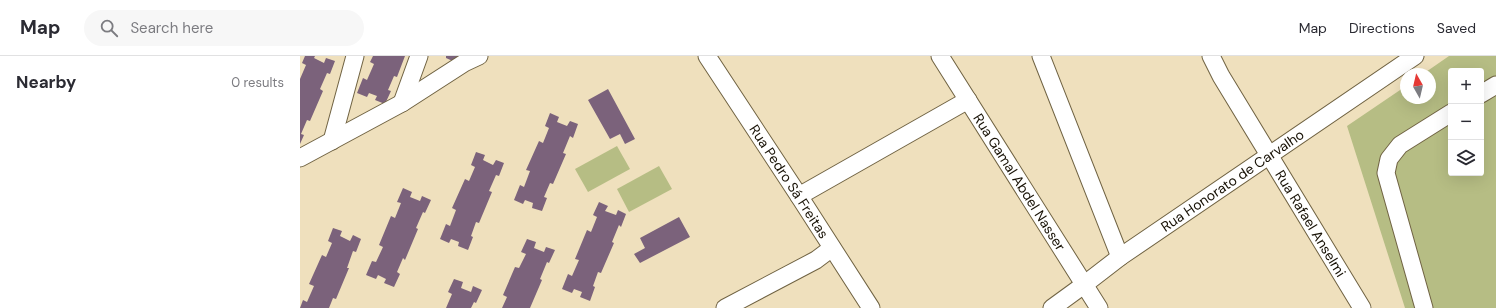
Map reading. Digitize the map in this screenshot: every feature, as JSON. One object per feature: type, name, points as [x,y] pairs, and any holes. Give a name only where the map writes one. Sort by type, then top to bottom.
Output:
[{"type":"street","points":[[332,141],[355,56]]},
{"type":"street","points":[[402,102],[419,56]]},
{"type":"street","name":"Rua Pedro Sá Freitas","points":[[707,56],[871,308]]},
{"type":"street","name":"Rua Gamal Abdel Nasser","points":[[940,56],[1099,308]]},
{"type":"street","points":[[1041,56],[1120,257]]},
{"type":"street","name":"Rua Rafael Anselmi","points":[[1211,56],[1221,76],[1268,155],[1362,308]]},
{"type":"street","name":"Rua Honorato de Carvalho","points":[[1052,308],[1120,257],[1414,56]]},
{"type":"street","points":[[300,158],[402,102],[470,58]]},
{"type":"street","points":[[1484,92],[1496,85]]},
{"type":"street","points":[[799,196],[968,100]]},
{"type":"street","points":[[1424,308],[1386,173],[1389,159],[1400,145],[1448,115]]},
{"type":"street","points":[[725,308],[816,260],[832,248]]},
{"type":"green space","points":[[1449,56],[1496,56],[1496,308],[1405,308],[1347,126],[1400,90],[1400,104],[1436,104],[1436,68],[1432,68]]},
{"type":"green space","points":[[617,146],[630,169],[588,192],[575,169]]},
{"type":"green space","points":[[659,166],[672,189],[629,212],[617,189]]},
{"type":"building","points":[[305,56],[315,56],[314,58],[324,63],[326,58],[335,61],[330,74],[327,73],[320,89],[323,91],[310,121],[307,120],[301,134],[304,135],[300,144],[300,79],[306,65],[302,63]]},
{"type":"building","points":[[373,56],[405,56],[397,77],[394,76],[388,90],[391,91],[385,104],[375,100],[377,96],[369,93],[367,97],[357,93],[363,78],[367,80],[374,64],[370,62]]},
{"type":"building","points":[[446,56],[458,56],[455,62],[446,58]]},
{"type":"building","points":[[608,89],[635,139],[625,144],[620,134],[610,139],[588,100]]},
{"type":"building","points":[[550,113],[559,117],[557,122],[567,126],[570,121],[578,124],[573,138],[570,136],[563,153],[566,154],[553,184],[550,183],[544,197],[547,198],[542,211],[532,208],[533,203],[525,200],[523,204],[514,200],[520,185],[524,187],[530,171],[526,170],[539,141],[543,143],[549,128],[545,126]]},
{"type":"building","points":[[476,152],[485,155],[483,160],[493,165],[496,160],[504,163],[499,176],[496,175],[489,191],[492,192],[479,223],[476,222],[471,236],[473,237],[468,250],[458,246],[459,242],[451,239],[449,243],[440,239],[446,224],[450,226],[456,210],[452,208],[465,179],[469,181],[475,167],[471,165]]},
{"type":"building","points":[[403,188],[412,192],[410,197],[420,201],[422,196],[431,200],[425,213],[423,212],[416,228],[418,229],[405,260],[403,258],[397,272],[400,274],[394,287],[384,283],[386,279],[378,275],[376,279],[366,275],[372,261],[376,262],[383,247],[379,245],[391,216],[395,218],[401,203],[397,202]]},
{"type":"building","points":[[599,202],[608,206],[605,211],[616,215],[618,210],[626,214],[621,227],[619,225],[612,242],[614,243],[601,273],[598,272],[590,301],[580,297],[582,292],[574,289],[572,293],[562,289],[568,274],[572,276],[579,260],[575,259],[587,230],[591,232],[597,217],[593,215]]},
{"type":"building","points":[[679,217],[690,237],[640,263],[634,254],[645,248],[640,238]]},
{"type":"building","points":[[333,228],[342,231],[340,236],[350,241],[353,235],[361,239],[356,252],[353,251],[347,268],[349,268],[336,299],[333,298],[329,308],[300,308],[303,300],[307,302],[314,286],[309,284],[322,255],[326,257],[332,243],[328,241]]},
{"type":"building","points":[[527,239],[536,242],[534,248],[544,252],[546,247],[555,250],[549,263],[547,262],[540,279],[542,280],[530,308],[502,308],[507,297],[503,295],[515,267],[519,268],[526,254],[521,252]]},
{"type":"building","points":[[454,279],[463,282],[461,288],[471,292],[473,286],[482,290],[476,303],[474,302],[471,308],[446,308],[452,294],[448,292]]}]
